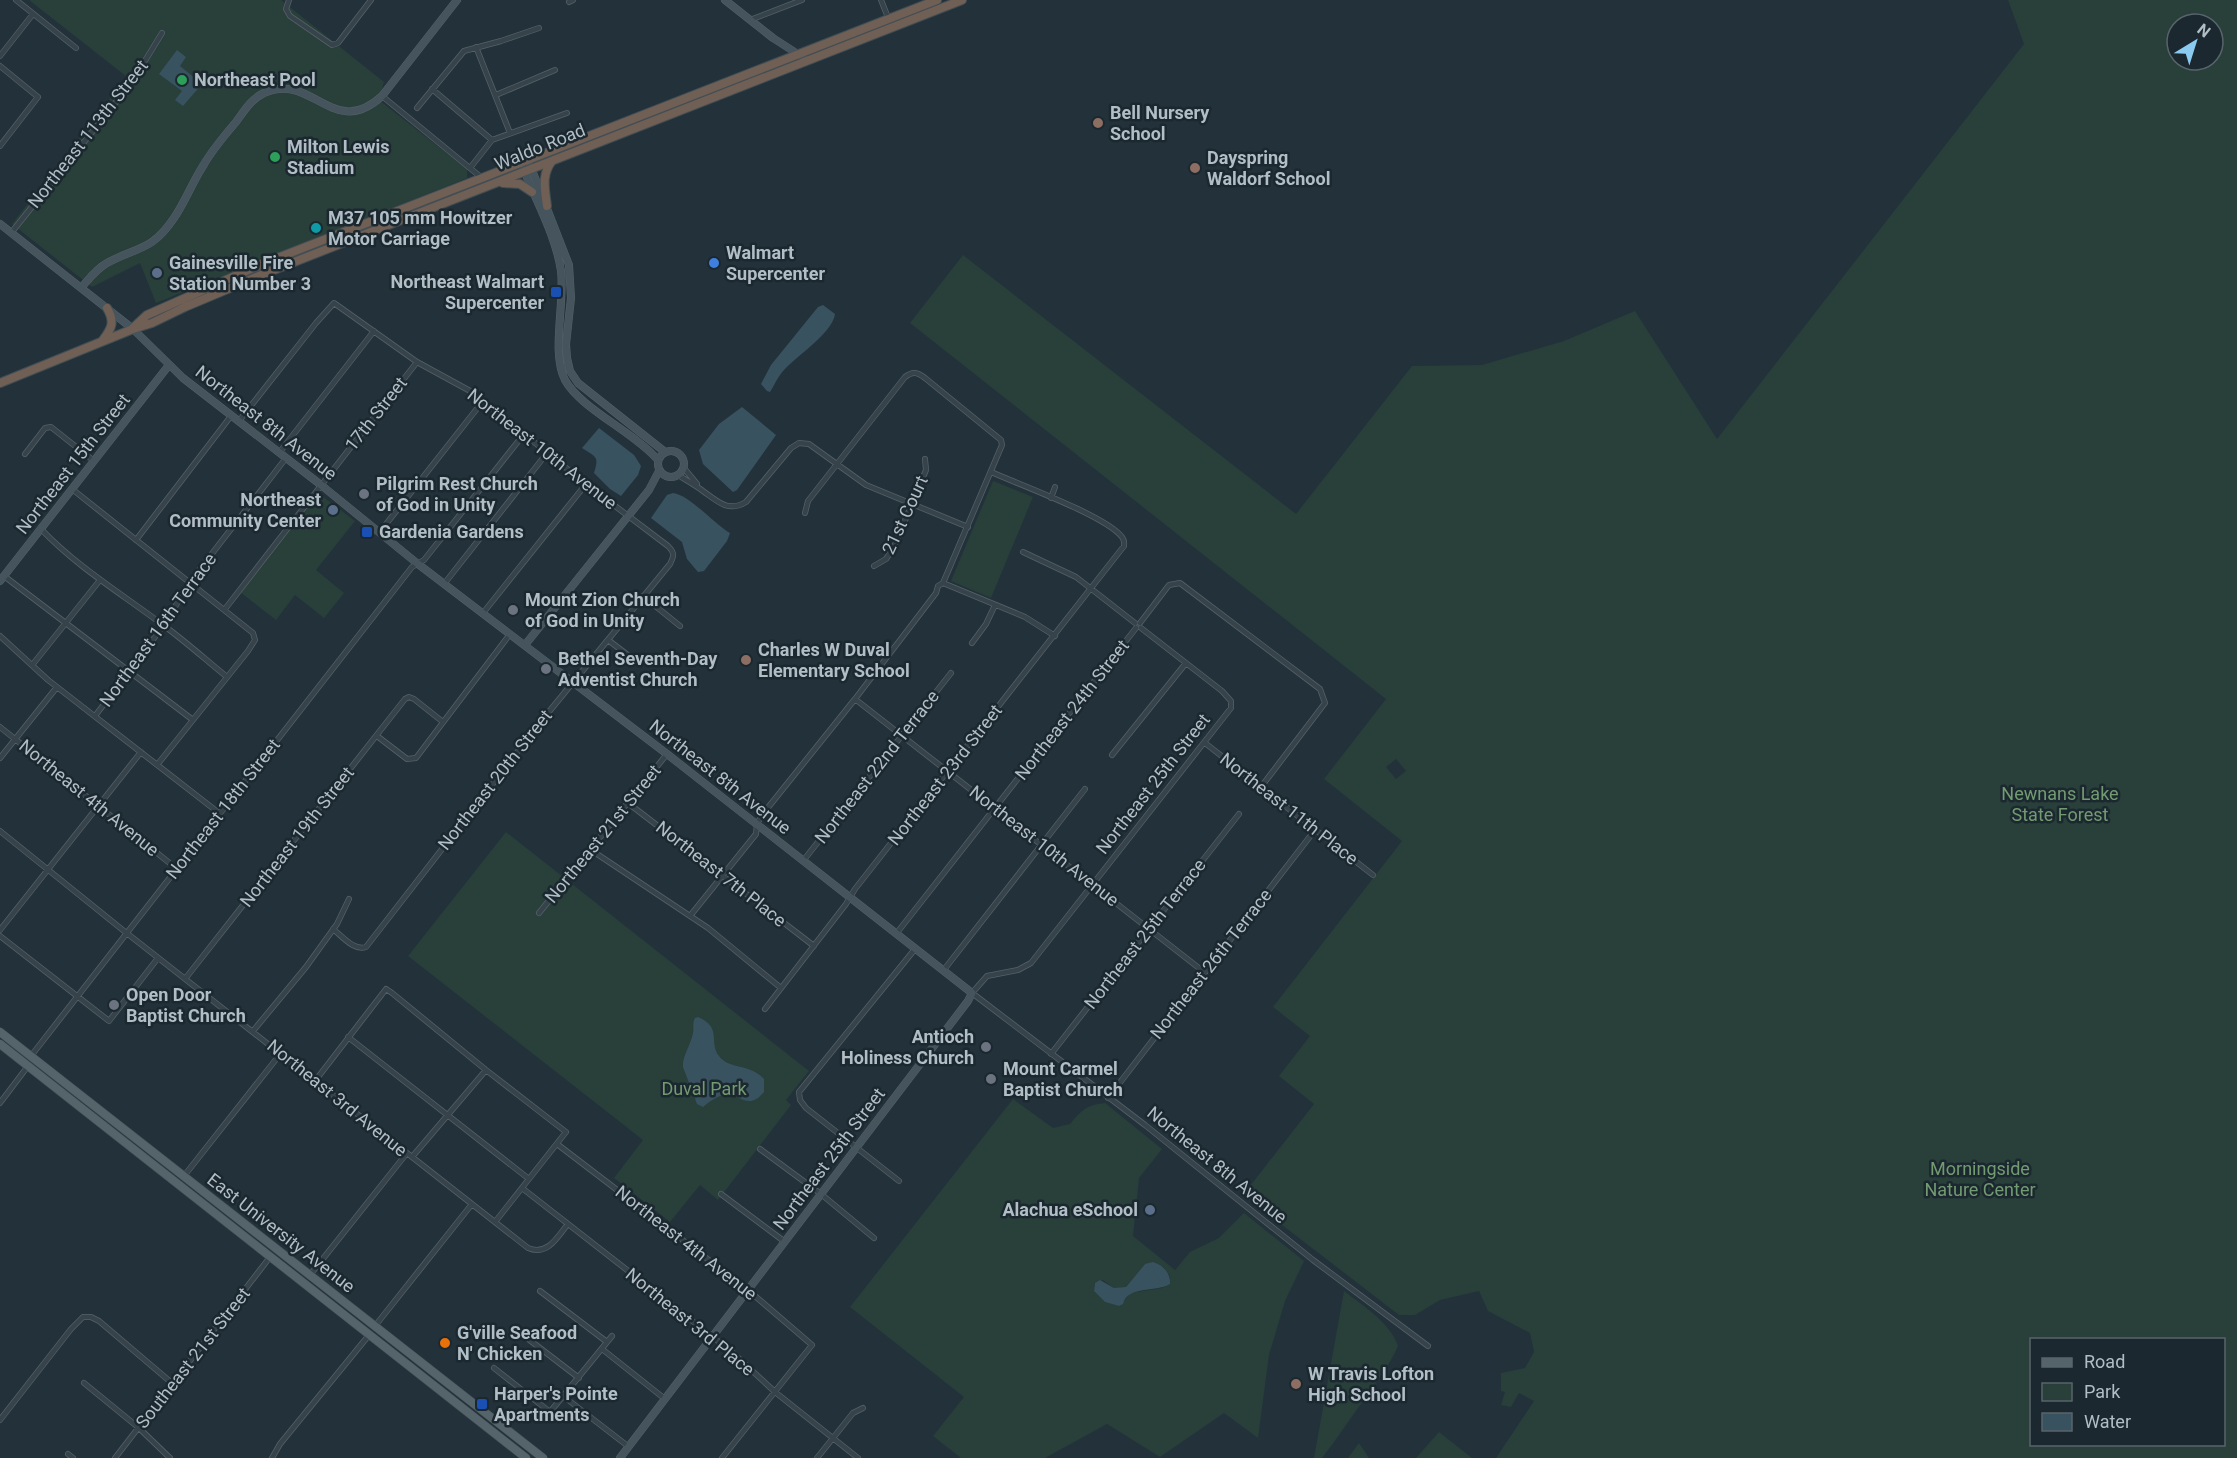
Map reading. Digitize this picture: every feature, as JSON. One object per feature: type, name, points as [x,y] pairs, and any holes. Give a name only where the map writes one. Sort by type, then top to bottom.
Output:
[{"type":"highway","points":[[890,23],[936,0]]},
{"type":"highway","name":"Waldo Road","points":[[0,383],[152,323],[246,281],[496,183],[526,166],[802,59],[845,36],[962,0]]},
{"type":"highway","name":"Waldo Road","points":[[133,329],[147,315],[198,291],[482,178],[552,160],[890,23]]},
{"type":"highway","points":[[547,206],[544,179],[546,168],[552,160]]},
{"type":"highway","points":[[496,183],[520,184],[532,192]]},
{"type":"highway","points":[[101,343],[112,325],[112,316],[107,308]]},
{"type":"main road","name":"East University Avenue","points":[[0,1032],[543,1458]]},
{"type":"main road","name":"East University Avenue","points":[[0,1044],[522,1457]]},
{"type":"main road","points":[[28,1066],[31,1056]]},
{"type":"main road","points":[[109,1130],[114,1122]]},
{"type":"main road","points":[[178,1184],[184,1176]]},
{"type":"main road","points":[[270,1257],[279,1251]]},
{"type":"main road","points":[[304,1284],[310,1275]]},
{"type":"main road","points":[[369,1335],[375,1326]]},
{"type":"main road","points":[[457,1404],[464,1396]]},
{"type":"main road","points":[[522,1457],[524,1443]]},
{"type":"street","points":[[16,0],[76,48]]},
{"type":"street","points":[[287,3],[290,16],[323,41],[334,45],[338,43],[371,0]]},
{"type":"street","points":[[81,288],[105,263],[143,249],[164,232],[175,217],[204,164],[257,96],[279,88],[292,88],[309,95],[328,108],[348,112],[361,110],[382,96],[457,0]]},
{"type":"street","points":[[725,0],[802,59]]},
{"type":"street","points":[[750,20],[802,0]]},
{"type":"street","points":[[881,0],[890,23]]},
{"type":"street","points":[[0,56],[33,14]]},
{"type":"street","points":[[417,108],[464,51],[539,28]]},
{"type":"street","name":"Northeast 113th Street","points":[[11,232],[132,82],[162,33]]},
{"type":"street","points":[[476,47],[510,133]]},
{"type":"street","points":[[0,66],[38,97],[0,146]]},
{"type":"street","points":[[496,95],[555,70]]},
{"type":"street","points":[[432,89],[492,140]]},
{"type":"street","points":[[382,96],[482,178]]},
{"type":"street","points":[[470,168],[492,140],[567,113]]},
{"type":"street","points":[[525,645],[649,490],[659,471],[658,460],[640,442],[583,399],[566,382],[559,357],[561,274],[559,262],[532,192],[526,166]]},
{"type":"street","points":[[526,166],[547,206],[569,265],[571,275],[567,358],[570,370],[578,383],[664,452]]},
{"type":"street","name":"Northeast 8th Avenue","points":[[0,224],[133,329],[169,365],[231,416],[418,564],[574,682],[943,971],[1167,1142],[1312,1260],[1428,1346]]},
{"type":"street","name":"Northeast 10th Avenue","points":[[239,421],[315,323],[334,303],[417,362],[483,401],[668,546],[674,556]]},
{"type":"street","points":[[561,313],[569,313]]},
{"type":"street","points":[[279,453],[375,331]]},
{"type":"street","name":"17th Street","points":[[225,609],[417,362]]},
{"type":"street","name":"Northeast 15th Street","points":[[2,579],[169,365]]},
{"type":"street","points":[[690,916],[756,834],[757,824],[769,806],[855,699],[936,593],[938,586],[943,583],[1002,445],[1001,440],[925,378],[917,373],[910,373],[808,501],[805,513]]},
{"type":"street","points":[[379,533],[483,401]]},
{"type":"street","points":[[136,540],[231,416]]},
{"type":"street","points":[[25,454],[45,428],[51,427],[94,461]]},
{"type":"street","name":"Northeast 18th Street","points":[[31,1056],[412,567],[424,560],[524,434]]},
{"type":"street","points":[[649,490],[666,476],[678,475],[724,506],[739,506],[746,502],[791,448],[799,443],[808,444],[866,485],[968,527]]},
{"type":"street","points":[[658,460],[664,452],[678,453],[683,459],[683,467],[678,475]]},
{"type":"street","points":[[444,584],[547,453]]},
{"type":"street","name":"Northeast 16th Terrace","points":[[95,716],[164,625],[190,582],[286,458]]},
{"type":"street","name":"21st Court","points":[[874,566],[886,559],[894,547],[926,470],[925,459]]},
{"type":"street","points":[[683,467],[700,489]]},
{"type":"street","points":[[659,471],[666,476]]},
{"type":"street","points":[[991,472],[1051,498],[1055,487]]},
{"type":"street","points":[[483,613],[586,483]]},
{"type":"street","points":[[72,489],[248,627],[254,636],[255,640],[248,651],[157,765]]},
{"type":"street","name":"Northeast 23rd Street","points":[[765,1009],[1121,550],[1124,542],[1115,531],[1094,517],[1051,498]]},
{"type":"street","points":[[41,529],[63,551],[164,625],[227,677]]},
{"type":"street","points":[[1023,552],[1067,571],[1186,663],[1112,755]]},
{"type":"street","name":"Northeast 20th Street","points":[[333,929],[356,947],[362,949],[366,947],[574,682],[670,564],[674,556]]},
{"type":"street","points":[[2,579],[66,624],[193,720]]},
{"type":"street","points":[[33,664],[100,580]]},
{"type":"street","points":[[943,583],[1039,624],[1055,636]]},
{"type":"street","name":"Northeast 24th Street","points":[[896,934],[1169,585],[1180,583],[1189,589],[1320,689],[1325,703],[1261,787]]},
{"type":"street","points":[[1095,584],[1102,597]]},
{"type":"street","points":[[643,596],[680,626]]},
{"type":"street","points":[[972,643],[986,624],[995,605]]},
{"type":"street","points":[[376,736],[407,759],[416,758],[510,634]]},
{"type":"street","points":[[0,636],[57,687],[219,813]]},
{"type":"street","points":[[608,640],[637,662]]},
{"type":"street","name":"Northeast 25th Street","points":[[620,1458],[972,993],[987,976],[1018,970],[1031,963],[1231,708],[1231,703],[1222,691],[1186,663]]},
{"type":"street","name":"Northeast 22nd Terrace","points":[[803,861],[951,673]]},
{"type":"street","points":[[0,758],[57,687]]},
{"type":"street","name":"Northeast 19th Street","points":[[185,979],[408,697],[443,722]]},
{"type":"street","name":"Northeast 10th Avenue","points":[[855,699],[1204,972]]},
{"type":"street","name":"Northeast 4th Avenue","points":[[0,727],[177,869]]},
{"type":"street","name":"Northeast 11th Place","points":[[1205,744],[1373,875]]},
{"type":"street","points":[[0,930],[141,752]]},
{"type":"street","name":"Northeast 21st Street","points":[[539,913],[667,754]]},
{"type":"street","points":[[943,971],[1085,789]]},
{"type":"street","name":"Northeast 7th Place","points":[[628,803],[814,946]]},
{"type":"street","name":"Northeast 25th Terrace","points":[[1050,1054],[1239,814]]},
{"type":"street","name":"Northeast 26th Terrace","points":[[1108,1098],[1316,830]]},
{"type":"street","name":"Northeast 3rd Avenue","points":[[0,831],[528,1248],[535,1251],[549,1247],[567,1225]]},
{"type":"street","points":[[591,850],[627,877],[708,928],[781,988]]},
{"type":"street","points":[[253,1031],[333,929],[349,899]]},
{"type":"street","points":[[0,936],[109,1021],[158,958]]},
{"type":"street","points":[[899,1181],[806,1108],[800,1100],[799,1092],[915,949]]},
{"type":"street","points":[[315,1081],[386,988],[566,1132],[495,1222]]},
{"type":"street","points":[[348,1037],[529,1179]]},
{"type":"street","points":[[184,1176],[281,1053]]},
{"type":"street","points":[[0,1103],[28,1066]]},
{"type":"street","points":[[412,1157],[486,1070]]},
{"type":"street","name":"Northeast 4th Avenue","points":[[557,1144],[748,1290],[812,1345],[775,1392]]},
{"type":"street","points":[[760,1149],[821,1194],[874,1238]]},
{"type":"street","points":[[310,1275],[407,1153]]},
{"type":"street","name":"Northeast 3rd Place","points":[[522,1188],[732,1352],[775,1392],[858,1458]]},
{"type":"street","points":[[721,1194],[785,1242]]},
{"type":"street","points":[[375,1326],[472,1204]]},
{"type":"street","name":"Southeast 21st Street","points":[[115,1458],[270,1257]]},
{"type":"street","points":[[540,1291],[607,1342]]},
{"type":"street","points":[[0,1420],[71,1329],[84,1317],[91,1317],[99,1321],[173,1384]]},
{"type":"street","points":[[271,1458],[369,1335]]},
{"type":"street","points":[[523,1335],[579,1378]]},
{"type":"street","points":[[494,1368],[550,1412],[612,1336]]},
{"type":"street","points":[[602,1349],[665,1399]]},
{"type":"street","points":[[84,1383],[139,1428],[170,1458]]},
{"type":"street","points":[[722,1458],[775,1392]]},
{"type":"street","points":[[563,1396],[629,1447]]},
{"type":"street","points":[[817,1458],[852,1413],[863,1408]]},
{"type":"street","points":[[68,1454],[73,1458]]},
{"type":"green space","points":[[29,0],[281,0],[384,82],[379,100],[467,169],[467,178],[156,303],[140,263],[92,287],[12,224],[127,77]]},
{"type":"green space","points":[[2008,0],[2237,0],[2237,1458],[1496,1458],[1534,1401],[1519,1393],[1511,1407],[1501,1405],[1505,1392],[1501,1391],[1501,1373],[1525,1368],[1534,1352],[1530,1333],[1488,1311],[1479,1291],[1440,1300],[1415,1315],[1399,1315],[1243,1195],[1314,1104],[1279,1076],[1310,1036],[1273,1007],[1402,841],[1324,779],[1386,699],[910,323],[963,255],[1296,514],[1412,366],[1482,365],[1564,341],[1635,311],[1717,439],[2024,44]],"holes":[[[1396,759],[1406,771],[1396,779],[1386,767]]]},
{"type":"green space","points":[[993,481],[1033,497],[991,598],[951,581]]},
{"type":"green space","points":[[318,493],[355,521],[316,570],[344,593],[324,618],[295,595],[276,620],[240,592]]},
{"type":"green space","name":"Duval Park","points":[[506,832],[809,1071],[786,1100],[791,1105],[718,1200],[700,1185],[670,1222],[614,1178],[643,1140],[408,956]]},
{"type":"green space","points":[[1013,1099],[1053,1128],[1070,1124],[1085,1109],[1105,1103],[1162,1149],[1139,1178],[1133,1236],[1175,1270],[1190,1252],[1219,1238],[1244,1213],[1304,1261],[1285,1301],[1269,1355],[1258,1438],[1224,1413],[1160,1457],[1107,1424],[1045,1458],[961,1458],[933,1436],[964,1397],[850,1307]],"holes":[[[1145,1264],[1163,1267],[1170,1276],[1170,1284],[1162,1288],[1130,1293],[1120,1306],[1105,1302],[1094,1291],[1095,1283],[1103,1280],[1114,1288],[1125,1288]]]},
{"type":"green space","points":[[1344,1291],[1389,1329],[1398,1346],[1382,1375],[1322,1458],[1314,1458]]},
{"type":"green space","points":[[1439,1432],[1472,1458],[1416,1458]]},
{"type":"green space","points":[[1359,1443],[1369,1458],[1348,1458]]},
{"type":"water","name":"Northeast Pool","points":[[177,50],[186,57],[180,66],[202,84],[183,106],[175,100],[182,91],[159,74]]},
{"type":"water","points":[[823,305],[835,314],[827,330],[786,368],[770,392],[767,391],[761,384],[771,365],[818,307]]},
{"type":"water","points":[[742,407],[776,435],[737,490],[733,492],[703,464],[699,450],[719,424]]},
{"type":"water","points":[[599,428],[634,455],[641,466],[638,475],[621,496],[610,489],[594,473],[596,458],[582,448]]},
{"type":"water","points":[[673,493],[687,499],[730,533],[727,541],[704,571],[698,572],[687,559],[682,542],[651,518],[667,495]]},
{"type":"water","points":[[698,1017],[706,1021],[713,1030],[716,1051],[723,1060],[752,1071],[764,1079],[764,1092],[758,1098],[749,1101],[731,1095],[722,1095],[703,1107],[697,1104],[683,1067],[693,1033],[694,1020]]},
{"type":"water","points":[[1153,1262],[1166,1270],[1170,1284],[1130,1294],[1119,1306],[1105,1302],[1094,1291],[1095,1283],[1100,1280],[1114,1288],[1126,1287],[1145,1264]]},
{"type":"place","name":"Northeast Pool","points":[[182,80]]},
{"type":"place","name":"Bell Nursery School","points":[[1098,123]]},
{"type":"place","name":"Milton Lewis Stadium","points":[[275,157]]},
{"type":"place","name":"Dayspring Waldorf School","points":[[1195,168]]},
{"type":"place","name":"M37 105 mm Howitzer Motor Carriage","points":[[316,228]]},
{"type":"place","name":"Walmart Supercenter","points":[[714,263]]},
{"type":"place","name":"Gainesville Fire Station Number 3","points":[[157,273]]},
{"type":"place","name":"Northeast Walmart Supercenter","points":[[556,292]]},
{"type":"place","name":"Pilgrim Rest Church of God in Unity","points":[[364,494]]},
{"type":"place","name":"Northeast Community Center","points":[[333,510]]},
{"type":"place","name":"Gardenia Gardens","points":[[367,532]]},
{"type":"place","name":"Mount Zion Church of God in Unity","points":[[513,610]]},
{"type":"place","name":"Charles W Duval Elementary School","points":[[746,660]]},
{"type":"place","name":"Bethel Seventh-Day Adventist Church","points":[[546,669]]},
{"type":"place","name":"Open Door Baptist Church","points":[[114,1005]]},
{"type":"place","name":"Antioch Holiness Church","points":[[986,1047]]},
{"type":"place","name":"Mount Carmel Baptist Church","points":[[991,1079]]},
{"type":"place","name":"Alachua eSchool","points":[[1150,1210]]},
{"type":"place","name":"G'ville Seafood N' Chicken","points":[[445,1343]]},
{"type":"place","name":"W Travis Lofton High School","points":[[1296,1384]]},
{"type":"place","name":"Harper's Pointe Apartments","points":[[482,1404]]},
{"type":"park label","name":"Newnans Lake State Forest","points":[[2060,804]]},
{"type":"park label","name":"Morningside Nature Center","points":[[1980,1179]]}]
